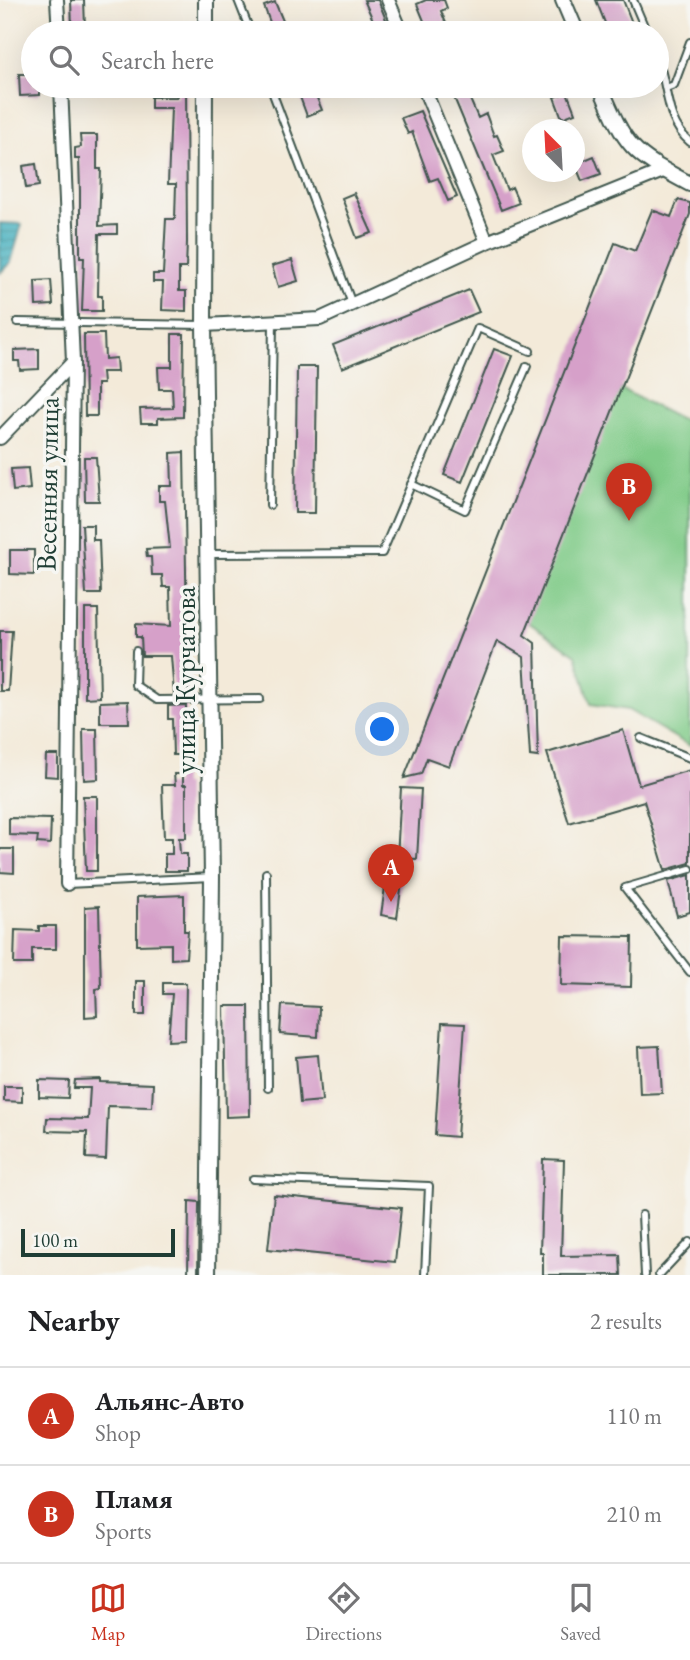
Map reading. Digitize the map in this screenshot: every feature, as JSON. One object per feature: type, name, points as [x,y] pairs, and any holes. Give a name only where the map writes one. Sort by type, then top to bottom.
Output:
[{"type":"street","points":[[57,0],[58,21]]},
{"type":"street","points":[[205,21],[206,0]]},
{"type":"street","points":[[388,0],[397,21]]},
{"type":"street","points":[[563,0],[572,21]]},
{"type":"street","name":"Весенняя улица","points":[[61,98],[73,362],[67,884]]},
{"type":"street","name":"улица Курчатова","points":[[205,98],[204,325],[212,877],[208,1275]]},
{"type":"street","points":[[428,98],[487,242]]},
{"type":"street","points":[[605,98],[615,122],[632,150],[663,171],[689,179]]},
{"type":"street","points":[[204,325],[320,319],[487,242],[663,171]]},
{"type":"street","points":[[0,438],[73,362]]},
{"type":"lane","points":[[238,0],[246,21]]},
{"type":"lane","points":[[633,0],[642,21]]},
{"type":"lane","points":[[669,87],[674,85],[690,42]]},
{"type":"lane","points":[[275,98],[352,304]]},
{"type":"lane","points":[[667,98],[680,134],[690,142]]},
{"type":"lane","points":[[18,322],[204,325]]},
{"type":"lane","points":[[270,505],[273,322]]},
{"type":"lane","points":[[209,554],[382,552],[478,328],[530,351]]},
{"type":"lane","points":[[411,484],[465,510],[527,366]]},
{"type":"lane","points":[[136,651],[135,685],[157,701],[260,699]]},
{"type":"lane","points":[[641,738],[690,758]]},
{"type":"lane","points":[[690,869],[625,888],[690,972]]},
{"type":"lane","points":[[266,873],[268,1088]]},
{"type":"lane","points":[[67,884],[212,877]]},
{"type":"lane","points":[[253,1180],[429,1186],[425,1275]]},
{"type":"lane","points":[[642,1214],[645,1275]]},
{"type":"lane","points":[[659,1275],[690,1242]]},
{"type":"green space","points":[[619,388],[679,419],[690,420],[690,746],[628,710],[591,704],[576,655],[528,622]]},
{"type":"water","points":[[0,223],[22,224],[11,262],[0,273]]},
{"type":"building","points":[[71,0],[84,0],[85,21],[72,21]]},
{"type":"building","points":[[364,0],[378,0],[387,21],[371,21],[373,20]]},
{"type":"building","points":[[426,0],[444,0],[447,8],[441,11],[445,21],[424,21],[417,4]]},
{"type":"building","points":[[596,0],[623,0],[631,21],[604,21]]},
{"type":"building","points":[[275,2],[283,21],[270,21],[264,6]]},
{"type":"building","points":[[19,74],[21,74],[21,96]]},
{"type":"building","points":[[151,98],[186,98],[186,268],[179,268],[179,291],[186,291],[186,311],[162,310],[163,282],[153,282],[153,274],[163,274],[166,219],[175,219],[176,184],[168,184],[171,108],[151,108]]},
{"type":"building","points":[[300,98],[317,98],[322,110],[307,116]]},
{"type":"building","points":[[454,98],[469,98],[478,118],[486,114],[494,136],[497,135],[504,151],[493,155],[507,190],[512,187],[519,203],[501,210]]},
{"type":"building","points":[[554,98],[569,98],[575,113],[562,118]]},
{"type":"building","points":[[420,111],[457,197],[448,201],[438,178],[430,181],[412,132],[408,134],[401,118]]},
{"type":"building","points":[[80,135],[97,135],[97,169],[101,169],[99,226],[117,225],[117,234],[99,234],[98,296],[102,296],[102,311],[82,311],[84,258],[80,258],[79,159],[75,159],[75,148],[81,147]]},
{"type":"building","points":[[594,156],[601,174],[585,180],[585,160]]},
{"type":"building","points":[[36,164],[39,186],[26,188],[23,166]]},
{"type":"building","points":[[354,193],[372,233],[357,238],[342,198]]},
{"type":"building","points":[[678,200],[690,203],[690,214],[524,635],[535,643],[538,757],[530,756],[524,657],[497,641],[449,766],[427,758],[421,774],[404,778],[615,243],[635,251],[652,210],[671,217]]},
{"type":"building","points":[[292,260],[298,281],[278,287],[272,266]]},
{"type":"building","points":[[51,280],[53,305],[36,306],[35,281]]},
{"type":"building","points":[[469,290],[479,312],[342,368],[333,345]]},
{"type":"building","points":[[84,334],[104,334],[105,359],[116,358],[117,372],[102,372],[103,384],[97,384],[97,416],[85,416]]},
{"type":"building","points":[[172,334],[184,334],[183,417],[158,418],[158,423],[141,423],[140,409],[173,408],[172,389],[159,389],[158,367],[172,367]]},
{"type":"building","points":[[39,349],[39,369],[20,370],[19,361],[14,361],[14,350]]},
{"type":"building","points":[[494,349],[513,356],[462,482],[444,475]]},
{"type":"building","points":[[297,367],[317,367],[315,513],[295,513]]},
{"type":"building","points":[[184,452],[188,691],[174,694],[171,656],[142,656],[141,637],[136,637],[136,624],[171,626],[170,587],[163,587],[162,575],[152,575],[151,557],[147,557],[146,549],[170,548],[165,501],[159,501],[159,486],[172,486],[171,453]]},
{"type":"building","points":[[84,457],[96,457],[99,501],[85,501]]},
{"type":"building","points":[[28,468],[30,489],[13,491],[11,469]]},
{"type":"building","points":[[82,525],[93,525],[93,540],[99,540],[101,594],[86,594]]},
{"type":"building","points":[[10,550],[34,550],[34,575],[10,574]]},
{"type":"building","points":[[85,609],[98,609],[100,697],[85,698]]},
{"type":"building","points":[[0,631],[12,631],[8,691],[0,691]]},
{"type":"building","points":[[128,701],[129,723],[100,723],[100,702]]},
{"type":"building","points":[[186,705],[186,755],[173,755],[172,719],[168,719],[168,706]]},
{"type":"building","points":[[83,729],[97,729],[98,779],[84,780]]},
{"type":"building","points":[[623,730],[639,785],[690,770],[690,863],[665,870],[644,801],[569,823],[547,753]]},
{"type":"building","points":[[46,755],[58,755],[58,777],[45,776]]},
{"type":"building","points":[[174,774],[183,774],[183,785],[186,785],[186,838],[179,838],[180,854],[187,854],[187,871],[165,871],[165,854],[172,854],[172,838],[164,838],[162,785],[175,785]]},
{"type":"building","points":[[401,788],[421,789],[417,859],[397,858]]},
{"type":"building","points":[[83,796],[97,796],[97,871],[86,871]]},
{"type":"building","points":[[9,818],[51,819],[50,844],[37,843],[38,836],[9,835]]},
{"type":"building","points":[[0,849],[14,849],[14,873],[0,872]]},
{"type":"building","points":[[387,873],[403,875],[397,918],[381,915]]},
{"type":"building","points":[[690,875],[690,912],[677,916],[668,881]]},
{"type":"building","points":[[184,895],[184,931],[188,931],[186,958],[171,959],[171,944],[137,945],[137,897]]},
{"type":"building","points":[[99,906],[101,988],[96,989],[97,1016],[85,1017],[85,907]]},
{"type":"building","points":[[39,926],[56,926],[56,949],[32,949],[32,964],[14,964],[15,930],[39,931]]},
{"type":"building","points":[[562,936],[632,937],[631,987],[561,985]]},
{"type":"building","points":[[136,981],[145,981],[145,1015],[136,1015]]},
{"type":"building","points":[[163,983],[186,983],[185,1040],[168,1041],[172,994],[163,994]]},
{"type":"building","points":[[282,1005],[319,1007],[318,1037],[280,1034]]},
{"type":"building","points":[[224,1006],[249,1006],[250,1116],[226,1117]]},
{"type":"building","points":[[442,1023],[465,1024],[457,1137],[435,1135]]},
{"type":"building","points":[[659,1046],[662,1093],[640,1094],[638,1047]]},
{"type":"building","points":[[318,1055],[322,1101],[300,1103],[296,1057]]},
{"type":"building","points":[[100,1079],[100,1082],[153,1084],[152,1107],[108,1106],[106,1159],[86,1158],[87,1132],[46,1131],[47,1118],[88,1119],[90,1088],[74,1088],[75,1080]]},
{"type":"building","points":[[39,1080],[69,1081],[68,1098],[39,1097]]},
{"type":"building","points":[[4,1086],[22,1086],[22,1102],[4,1101]]},
{"type":"building","points":[[543,1159],[564,1160],[561,1256],[620,1255],[621,1275],[543,1275],[543,1253],[540,1253]]},
{"type":"building","points":[[274,1195],[401,1208],[395,1262],[268,1249]]},
{"type":"building","points":[[189,1201],[199,1202],[198,1275],[188,1275]]},
{"type":"place","name":"Пламя","points":[[629,521]]},
{"type":"place","name":"Альянс-Авто","points":[[391,902]]}]
